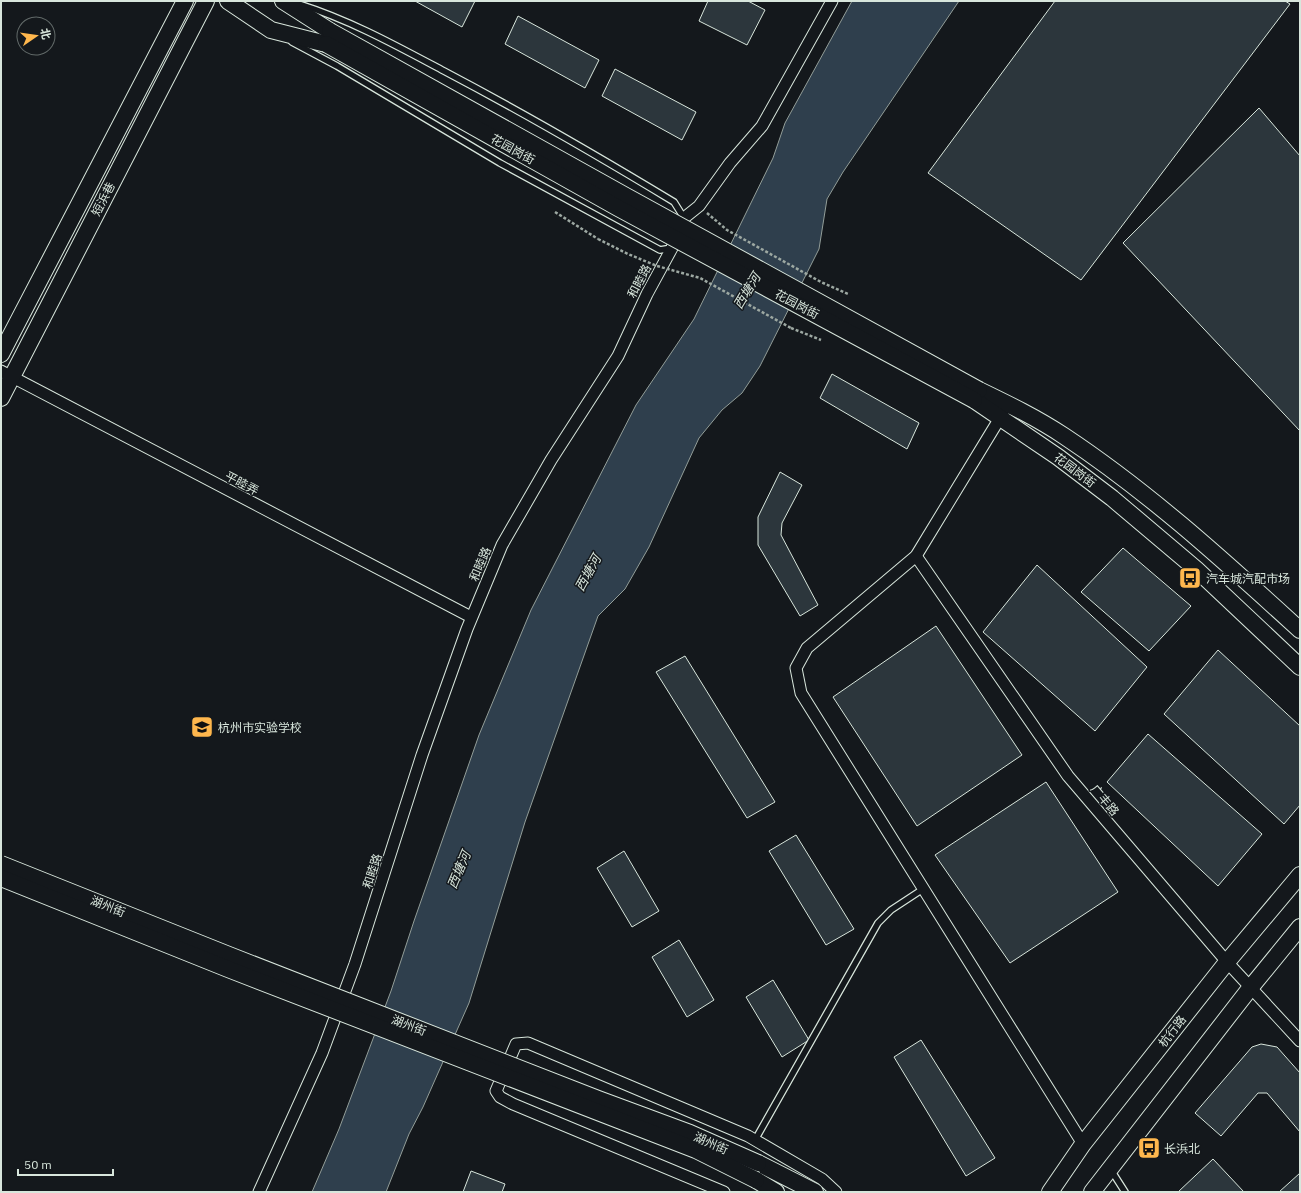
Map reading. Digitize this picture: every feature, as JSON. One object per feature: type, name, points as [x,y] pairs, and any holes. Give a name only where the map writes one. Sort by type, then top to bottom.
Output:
[{"type":"street","name":"短浜巷","points":[[1,354],[186,1]]},
{"type":"street","name":"短浜巷","points":[[1,398],[6,374],[206,1]]},
{"type":"street","name":"花园岗街","points":[[228,1],[270,30],[328,37]]},
{"type":"street","name":"花园岗街","points":[[283,1],[328,37],[618,208],[976,395],[1007,403],[1063,435],[1132,484],[1212,551],[1300,630]]},
{"type":"street","name":"和睦路","points":[[259,1192],[322,1053],[380,887],[422,755],[472,617],[502,546],[551,460],[618,356],[647,294],[672,248],[684,218],[699,206],[730,162],[762,126],[832,1]]},
{"type":"street","name":"平睦弄","points":[[6,374],[472,617]]},
{"type":"street","name":"花园岗街","points":[[976,395],[1000,418],[1058,457],[1112,498],[1196,568],[1300,667]]},
{"type":"street","points":[[1007,403],[1000,418],[916,556],[807,648],[796,668],[801,693],[1084,1144]]},
{"type":"street","name":"广丰路","points":[[916,556],[1068,776],[1226,962],[1300,1041]]},
{"type":"street","name":"湖州街","points":[[1,864],[251,964],[598,1099],[690,1133],[758,1163],[815,1192]]},
{"type":"street","name":"杭行路","points":[[1050,1192],[1084,1144],[1226,962],[1300,875]]},
{"type":"street","name":"湖州街","points":[[1,878],[228,969],[696,1150],[756,1180],[776,1192]]},
{"type":"street","points":[[1092,1192],[1300,927]]},
{"type":"street","points":[[724,1192],[513,1104],[500,1097],[496,1091],[516,1044],[528,1043],[748,1136],[822,1179],[836,1192]]},
{"type":"lane","points":[[291,1],[320,10],[371,33],[501,101],[674,202],[684,218]]},
{"type":"lane","points":[[270,30],[337,66],[500,163],[660,250],[672,248]]},
{"type":"lane","points":[[755,1140],[878,923],[891,910],[923,889]]},
{"type":"lane","points":[[1110,1168],[1125,1192]]},
{"type":"path","points":[[699,206],[727,230],[821,282],[848,294]]},
{"type":"path","points":[[555,212],[598,240],[657,266],[700,278],[791,328],[821,340]]},
{"type":"water","name":"西塘河","points":[[852,1],[959,1],[843,172],[827,199],[819,249],[760,366],[742,393],[722,410],[699,438],[649,547],[625,589],[598,616],[525,822],[469,1003],[423,1107],[409,1134],[386,1192],[312,1192],[339,1129],[391,991],[479,735],[531,610],[636,405],[694,319],[773,158],[785,123]]},
{"type":"building","points":[[415,1],[475,1],[462,27]]},
{"type":"building","points":[[708,1],[748,1],[765,10],[747,45],[699,21]]},
{"type":"building","points":[[1055,1],[1285,1],[1290,4],[1081,280],[928,173]]},
{"type":"building","points":[[518,16],[599,60],[585,88],[505,44]]},
{"type":"building","points":[[615,69],[696,112],[682,140],[602,96]]},
{"type":"building","points":[[1259,108],[1300,156],[1300,431],[1123,243]]},
{"type":"building","points":[[832,374],[919,423],[907,449],[820,398]]},
{"type":"building","points":[[780,472],[802,485],[782,523],[781,535],[818,605],[800,616],[758,545],[758,517]]},
{"type":"building","points":[[1123,548],[1191,606],[1149,651],[1081,592]]},
{"type":"building","points":[[1037,565],[1147,667],[1095,731],[983,632]]},
{"type":"building","points":[[936,626],[1022,755],[917,826],[833,697]]},
{"type":"building","points":[[1218,650],[1300,726],[1300,805],[1284,824],[1164,714]]},
{"type":"building","points":[[685,656],[775,802],[747,818],[656,672]]},
{"type":"building","points":[[1148,734],[1262,834],[1218,886],[1107,782]]},
{"type":"building","points":[[1046,782],[1118,892],[1010,963],[935,855]]},
{"type":"building","points":[[796,835],[854,929],[826,945],[769,851]]},
{"type":"building","points":[[624,851],[659,911],[632,927],[597,868]]},
{"type":"building","points":[[679,940],[714,1000],[687,1017],[652,957]]},
{"type":"building","points":[[773,980],[809,1040],[782,1057],[746,997]]},
{"type":"building","points":[[921,1040],[995,1158],[966,1176],[894,1057]]},
{"type":"building","points":[[1261,1044],[1277,1047],[1300,1073],[1300,1132],[1267,1093],[1258,1093],[1221,1136],[1195,1113],[1252,1047]]},
{"type":"building","points":[[1213,1159],[1244,1192],[1178,1192]]},
{"type":"building","points":[[471,1171],[505,1184],[502,1192],[463,1192]]},
{"type":"building","points":[[1300,1173],[1300,1192],[1279,1192]]},
{"type":"place","name":"汽车城汽配市场","points":[[1190,578]]},
{"type":"place","name":"杭州市实验学校","points":[[202,727]]},
{"type":"place","name":"长浜北","points":[[1149,1148]]}]
